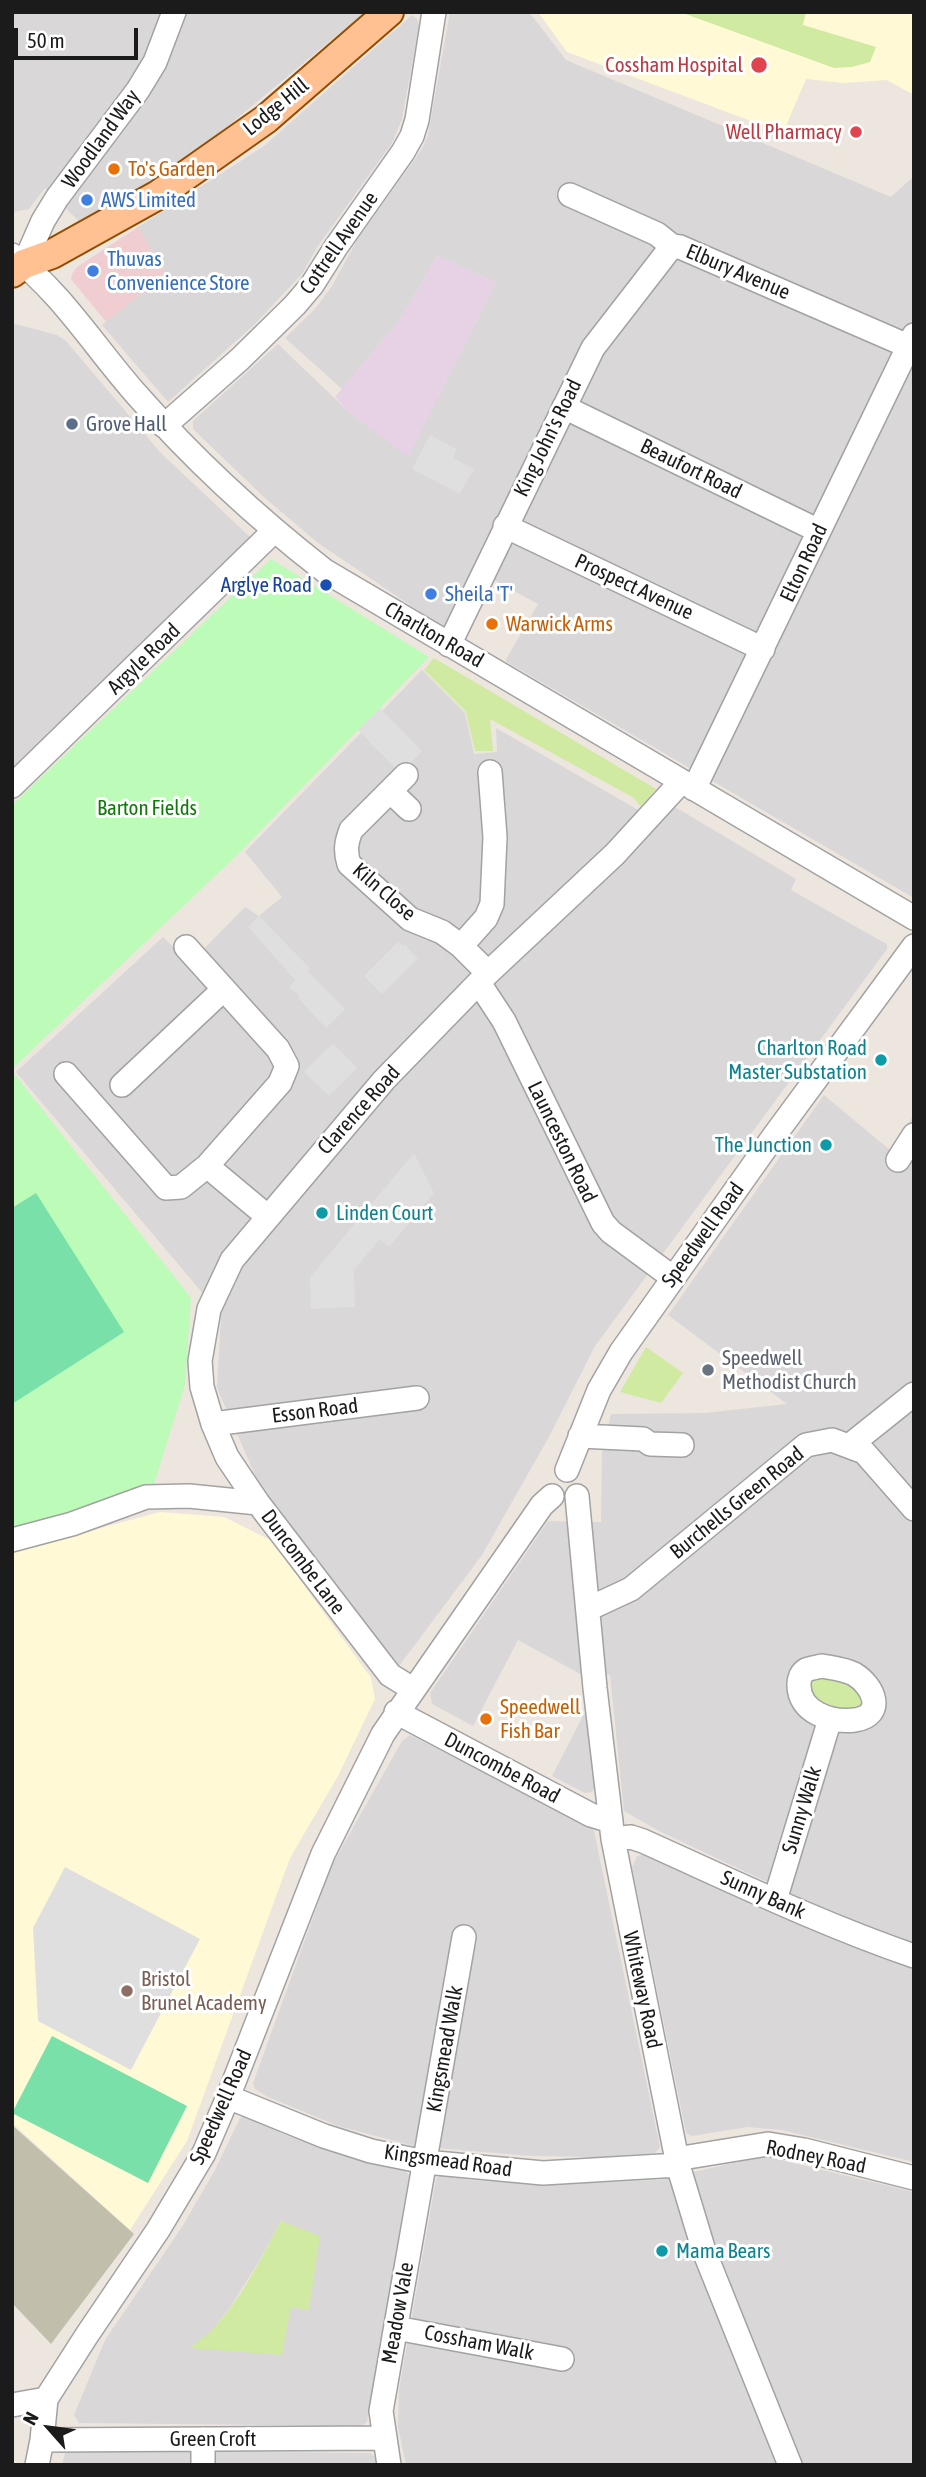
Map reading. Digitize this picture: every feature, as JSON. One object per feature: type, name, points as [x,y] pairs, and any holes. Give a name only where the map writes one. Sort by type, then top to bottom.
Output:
[{"type":"main road","name":"Lodge Hill","points":[[16,264],[52,254],[158,195],[266,119],[389,12]]},
{"type":"street","name":"Woodland Way","points":[[16,264],[57,198],[138,90],[155,62],[174,12]]},
{"type":"street","name":"Cottrell Avenue","points":[[164,426],[240,359],[295,305],[312,285],[335,247],[403,152],[412,136],[416,120],[434,12]]},
{"type":"street","name":"Elbury Avenue","points":[[570,195],[657,234],[672,246],[911,341]]},
{"type":"street","name":"King John's Road","points":[[449,645],[593,348],[672,246]]},
{"type":"street","name":"Charlton Road","points":[[16,264],[48,288],[164,426],[274,531],[325,571],[914,918]]},
{"type":"street","name":"Elton Road","points":[[688,786],[763,649],[911,341]]},
{"type":"street","name":"Beaufort Road","points":[[564,407],[819,531]]},
{"type":"street","name":"Prospect Avenue","points":[[505,526],[763,649]]},
{"type":"street","name":"Argyle Road","points":[[12,786],[274,531]]},
{"type":"street","points":[[461,946],[486,918],[492,904],[495,837],[490,772]]},
{"type":"street","name":"Kiln Close","points":[[409,809],[398,783],[351,831],[345,853],[349,864],[410,919],[442,932],[461,946],[483,978]]},
{"type":"street","name":"Clarence Road","points":[[258,1503],[227,1457],[202,1387],[200,1361],[209,1309],[232,1260],[384,1080],[483,978],[688,786]]},
{"type":"street","name":"Speedwell Road","points":[[37,2465],[46,2399],[172,2208],[204,2153],[323,1854],[383,1734],[542,1505],[551,1496],[550,1478],[555,1473],[567,1470],[600,1391],[621,1352],[672,1277],[914,946]]},
{"type":"street","points":[[66,1074],[166,1188],[181,1187],[207,1166],[280,1083],[287,1066],[278,1049],[186,947]]},
{"type":"street","name":"Launceston Road","points":[[483,978],[603,1223],[611,1232],[672,1277]]},
{"type":"street","points":[[122,1085],[224,989]]},
{"type":"street","points":[[898,1160],[914,1135]]},
{"type":"street","points":[[207,1166],[267,1216]]},
{"type":"street","points":[[914,1394],[849,1446],[864,1452],[914,1509]]},
{"type":"street","name":"Esson Road","points":[[213,1424],[417,1398]]},
{"type":"street","points":[[580,1436],[643,1439],[650,1444],[682,1445]]},
{"type":"street","name":"Burchells Green Road","points":[[588,1609],[631,1589],[806,1445],[832,1440],[849,1446]]},
{"type":"street","points":[[551,1496],[564,1502],[577,1496],[579,1480],[567,1470]]},
{"type":"street","name":"Duncombe Lane","points":[[12,1539],[72,1524],[146,1497],[189,1496],[258,1503],[390,1675],[403,1683]]},
{"type":"street","name":"Whiteway Road","points":[[577,1496],[612,1830],[677,2162],[704,2251],[790,2465]]},
{"type":"street","name":"Speedwell Road","points":[[383,1734],[403,1683],[419,1661],[481,1592]]},
{"type":"street","name":"Duncombe Road","points":[[396,1712],[591,1815],[612,1830]]},
{"type":"street","name":"Sunny Walk","points":[[775,1900],[830,1719]]},
{"type":"street","name":"Sunny Bank","points":[[612,1830],[877,1943],[914,1956]]},
{"type":"street","name":"Kingsmead Walk","points":[[425,2162],[464,1937]]},
{"type":"street","name":"Kingsmead Road","points":[[228,2097],[324,2136],[371,2151],[425,2162],[543,2173],[677,2162]]},
{"type":"street","name":"Rodney Road","points":[[677,2162],[768,2144],[804,2150],[914,2178]]},
{"type":"street","name":"Meadow Vale","points":[[389,2465],[381,2411],[425,2162]]},
{"type":"street","name":"Cossham Walk","points":[[396,2328],[562,2359]]},
{"type":"street","points":[[12,2405],[46,2399]]},
{"type":"street","points":[[203,2438],[203,2465]]},
{"type":"street","name":"Green Croft","points":[[42,2440],[383,2438]]},
{"type":"shaded area","points":[[12,12],[365,12],[223,130],[89,231],[45,188],[29,209],[12,212]]},
{"type":"shaded area","points":[[450,12],[529,12],[566,60],[891,197],[914,176],[914,898],[505,661],[538,604],[476,570],[444,628],[318,543],[265,498],[193,429],[193,421],[278,344],[350,413],[408,456],[496,282],[437,256],[399,321],[342,389],[285,338],[315,309],[332,286],[357,240],[422,149],[428,135]]},
{"type":"shaded area","name":"Cossham Hospital","points":[[538,12],[914,12],[914,95],[887,80],[844,83],[806,79],[783,133],[567,52]]},
{"type":"shaded area","points":[[412,15],[419,26],[402,119],[392,143],[318,246],[302,274],[255,324],[168,402],[102,325],[166,274],[138,227],[264,146]]},
{"type":"shaded area","points":[[138,227],[166,274],[106,322],[71,279],[72,274],[77,267]]},
{"type":"shaded area","points":[[437,256],[496,282],[408,457],[350,413],[335,397],[399,321]]},
{"type":"shaded area","points":[[12,323],[57,335],[66,341],[160,452],[251,538],[12,768]]},
{"type":"shaded area","points":[[430,435],[457,449],[453,458],[474,469],[460,494],[412,469]]},
{"type":"shaded area","points":[[422,670],[465,713],[474,754],[497,752],[496,728],[659,822],[675,807],[796,879],[791,890],[887,944],[887,949],[595,1346],[550,1435],[482,1555],[399,1666],[260,1486],[217,1388],[221,1315],[16,1072],[163,937],[190,963],[245,907],[259,916],[282,897],[245,852]]},
{"type":"shaded area","points":[[380,708],[422,751],[409,764],[397,770],[358,730]]},
{"type":"shaded area","points":[[259,916],[310,968],[308,971],[345,1009],[326,1028],[289,987],[295,980],[248,927]]},
{"type":"shaded area","points":[[398,942],[418,958],[382,994],[364,976]]},
{"type":"shaded area","points":[[333,1043],[357,1068],[329,1096],[304,1072]]},
{"type":"shaded area","points":[[824,1095],[890,1150],[914,1115],[914,2162],[782,2130],[747,2127],[692,2136],[686,2133],[632,1867],[637,1856],[647,1854],[777,1915],[836,1734],[879,1719],[884,1710],[886,1697],[878,1678],[856,1661],[838,1656],[820,1656],[819,1721],[773,1880],[767,1882],[659,1831],[624,1811],[610,1675],[582,1675],[518,1640],[473,1726],[432,1704],[430,1693],[548,1521],[601,1522],[602,1451],[611,1414],[704,1413],[787,1404],[668,1315]]},
{"type":"shaded area","points":[[414,1153],[434,1193],[389,1247],[380,1239],[354,1270],[355,1307],[311,1309],[310,1277]]},
{"type":"shaded area","name":"Bristol Brunel Academy","points":[[160,1512],[224,1517],[272,1541],[371,1678],[375,1699],[338,1776],[290,1858],[187,2141],[130,2230],[12,2123],[12,1552]]},
{"type":"shaded area","points":[[587,1708],[595,1788],[592,1792],[585,1793],[552,1776]]},
{"type":"shaded area","points":[[410,1735],[590,1826],[594,1831],[660,2147],[655,2153],[597,2157],[531,2156],[414,2146],[338,2126],[255,2089],[253,2083],[332,1865],[402,1741]]},
{"type":"shaded area","points":[[65,1867],[200,1939],[131,2070],[38,2021],[33,1928]]},
{"type":"shaded area","points":[[245,2115],[283,2134],[338,2153],[405,2170],[409,2175],[367,2422],[362,2426],[79,2423],[74,2415],[105,2340],[182,2227],[215,2170],[240,2118]],"holes":[[[281,2221],[309,2310],[291,2307],[190,2348],[205,2339],[229,2309]]]},
{"type":"shaded area","points":[[12,2125],[134,2234],[51,2344],[12,2303]]},
{"type":"shaded area","points":[[769,2157],[914,2192],[914,2465],[406,2465],[398,2427],[399,2390],[436,2179],[441,2175],[539,2185],[659,2180]]},
{"type":"shaded area","points":[[70,2450],[370,2453],[376,2458],[378,2465],[62,2465],[65,2453]]},
{"type":"green space","points":[[680,12],[806,12],[803,25],[876,47],[870,62],[834,68]]},
{"type":"green space","name":"Barton Fields","points":[[271,559],[429,657],[236,856],[12,1069],[12,805]]},
{"type":"green space","points":[[434,658],[656,789],[641,807],[634,798],[490,719],[493,751],[475,751],[466,712],[424,670]]},
{"type":"green space","points":[[12,1071],[191,1298],[185,1385],[153,1487],[12,1529]]},
{"type":"green space","points":[[36,1193],[124,1332],[12,1404],[12,1208]]},
{"type":"green space","points":[[646,1347],[683,1373],[661,1403],[620,1392]]},
{"type":"green space","points":[[836,1677],[863,1692],[865,1706],[843,1713],[815,1703],[807,1682],[811,1678]]},
{"type":"green space","points":[[52,2036],[187,2106],[148,2183],[12,2113]]},
{"type":"green space","points":[[281,2221],[320,2236],[309,2310],[291,2307],[282,2355],[189,2348],[218,2324],[230,2308],[253,2273]]},
{"type":"place","name":"Cossham Hospital","points":[[759,65]]},
{"type":"place","name":"Well Pharmacy","points":[[856,132]]},
{"type":"place","name":"To's Garden","points":[[114,169]]},
{"type":"place","name":"AWS Limited","points":[[87,200]]},
{"type":"place","name":"Thuvas Convenience Store","points":[[93,271]]},
{"type":"place","name":"Grove Hall","points":[[72,424]]},
{"type":"place","name":"Arglye Road","points":[[326,585]]},
{"type":"place","name":"Sheila 'T'","points":[[431,594]]},
{"type":"place","name":"Warwick Arms","points":[[492,624]]},
{"type":"place","name":"Charlton Road Master Substation","points":[[881,1060]]},
{"type":"place","name":"The Junction","points":[[826,1145]]},
{"type":"place","name":"Linden Court","points":[[322,1213]]},
{"type":"place","name":"Speedwell Methodist Church","points":[[708,1370]]},
{"type":"place","name":"Speedwell Fish Bar","points":[[486,1719]]},
{"type":"place","name":"Bristol Brunel Academy","points":[[127,1991]]},
{"type":"place","name":"Mama Bears","points":[[662,2251]]}]
